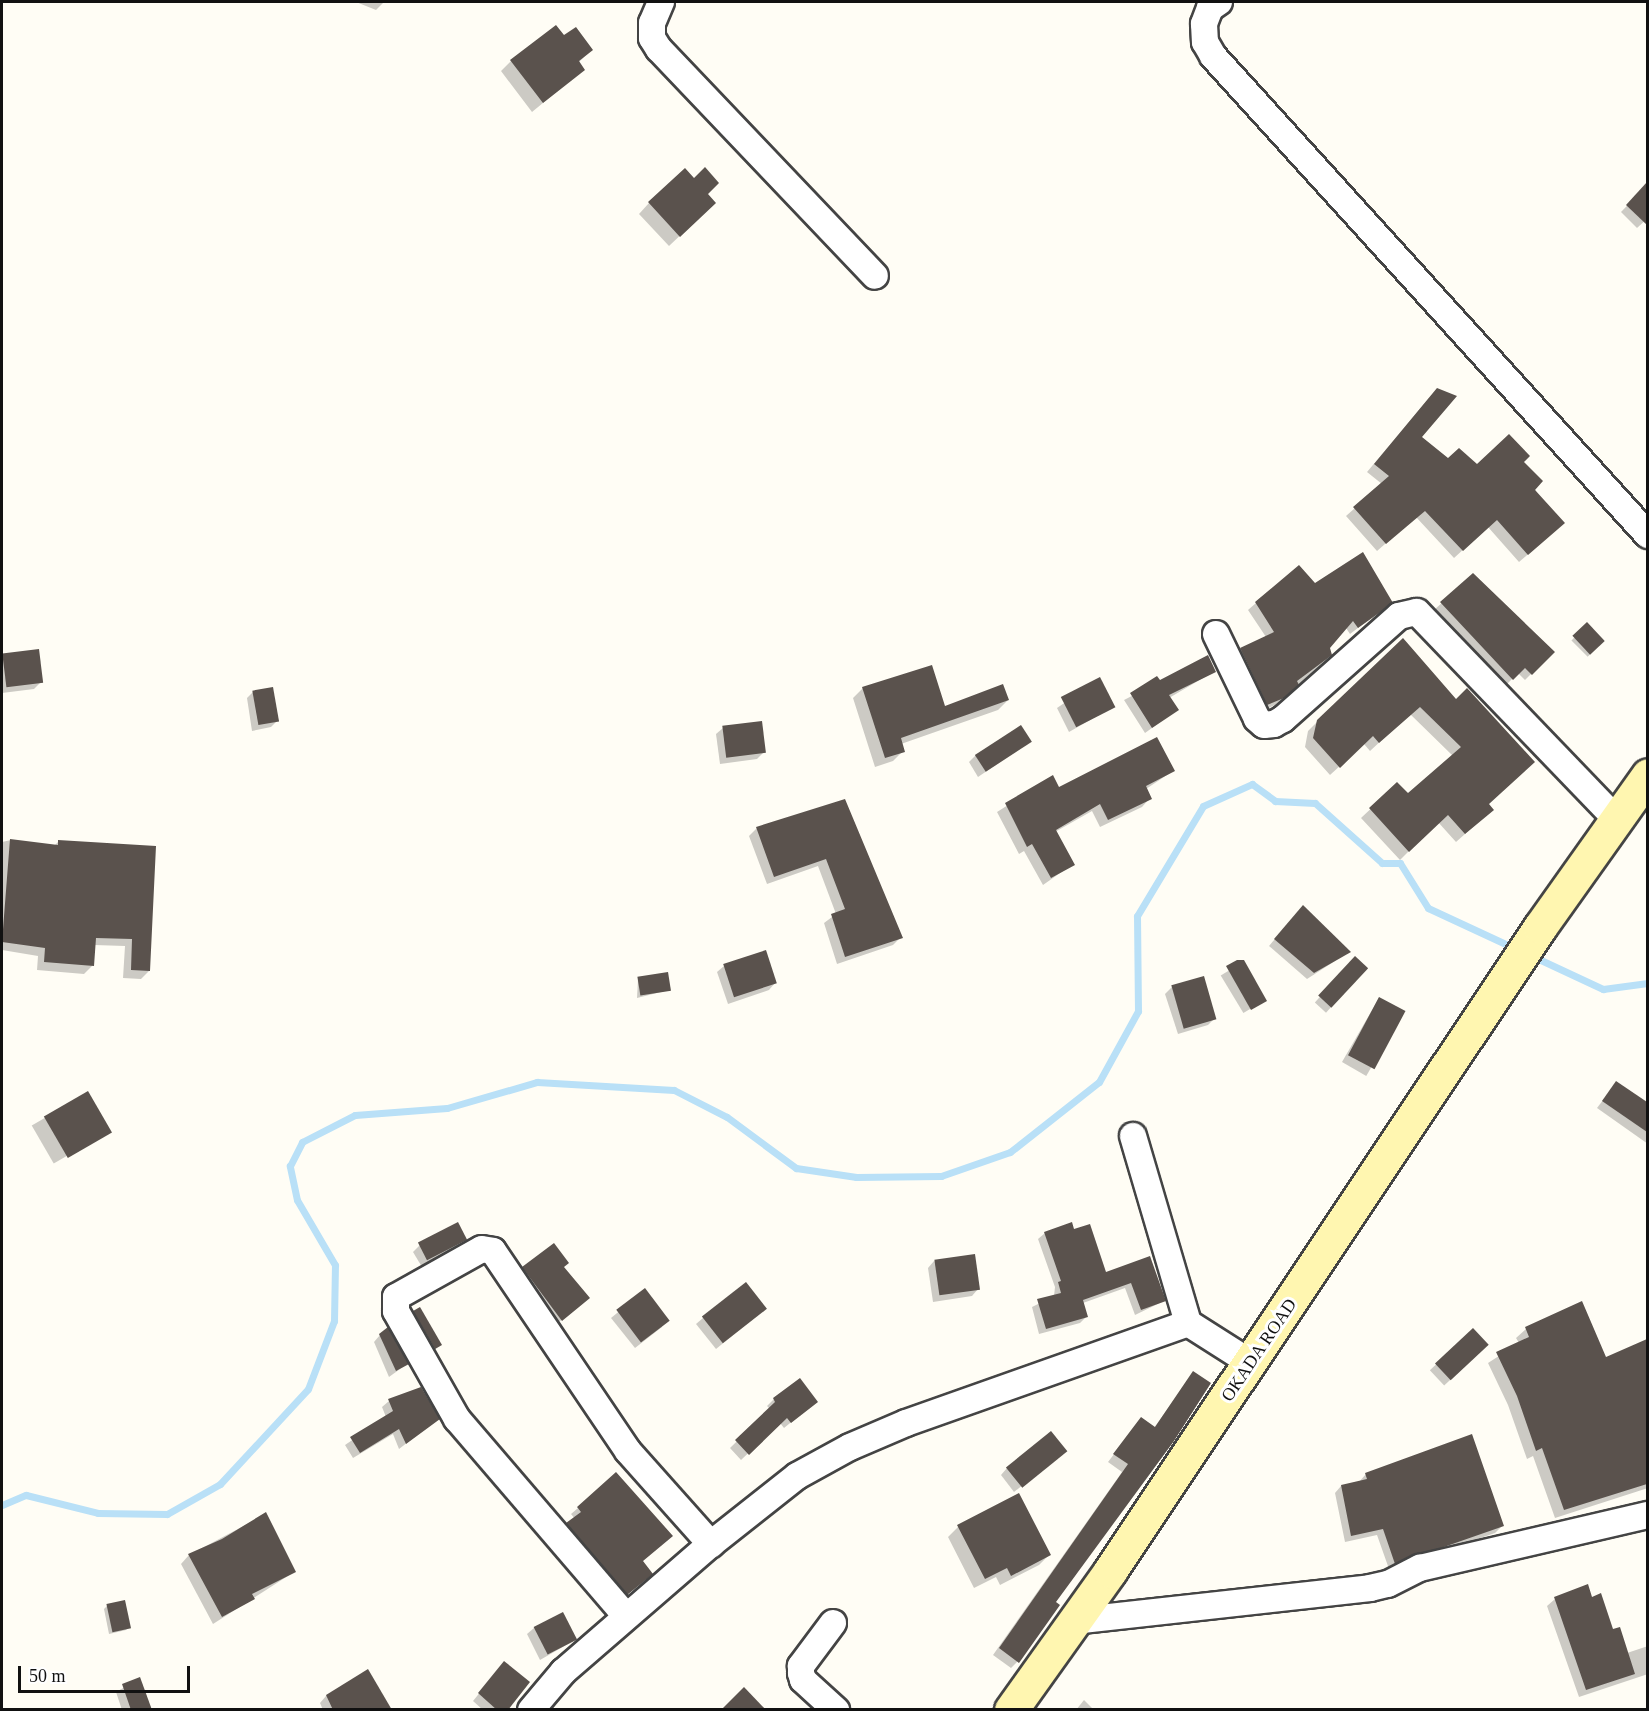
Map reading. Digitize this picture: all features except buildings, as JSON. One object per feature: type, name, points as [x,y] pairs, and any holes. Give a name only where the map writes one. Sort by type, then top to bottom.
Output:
[{"type":"street","points":[[661,2],[652,23],[652,38],[659,49],[875,276]]},
{"type":"street","points":[[1219,2],[1210,8],[1204,24],[1205,42],[1213,56],[1647,535]]},
{"type":"street","points":[[1216,634],[1257,720],[1264,725],[1274,724],[1284,719],[1399,616],[1417,612],[1616,819]]},
{"type":"street","name":"OKADA ROAD","points":[[1017,1707],[1251,1362],[1540,927],[1647,775]]},
{"type":"street","points":[[1133,1136],[1188,1323],[1251,1362]]},
{"type":"street","points":[[626,1616],[457,1419],[396,1311],[396,1297],[482,1249],[493,1251],[628,1451],[711,1544]]},
{"type":"street","points":[[531,1710],[563,1672],[626,1616],[711,1544],[797,1476],[850,1447],[906,1423],[1188,1323]]},
{"type":"street","points":[[1073,1622],[1370,1588],[1388,1584],[1420,1568],[1647,1515]]},
{"type":"street","points":[[833,1623],[801,1666],[801,1673],[803,1680],[836,1710]]},
{"type":"waterway","points":[[2,1505],[26,1495],[98,1513],[167,1514],[220,1484],[308,1389],[334,1321],[335,1265],[297,1200],[290,1166],[302,1142],[355,1115],[447,1108],[537,1082],[674,1090],[727,1117],[796,1168],[856,1177],[941,1176],[1010,1152],[1099,1082],[1138,1011],[1137,916],[1203,806],[1252,784],[1275,801],[1315,803],[1382,863],[1400,863],[1428,908],[1514,948]]},
{"type":"waterway","points":[[1530,955],[1603,989],[1648,983]]}]
